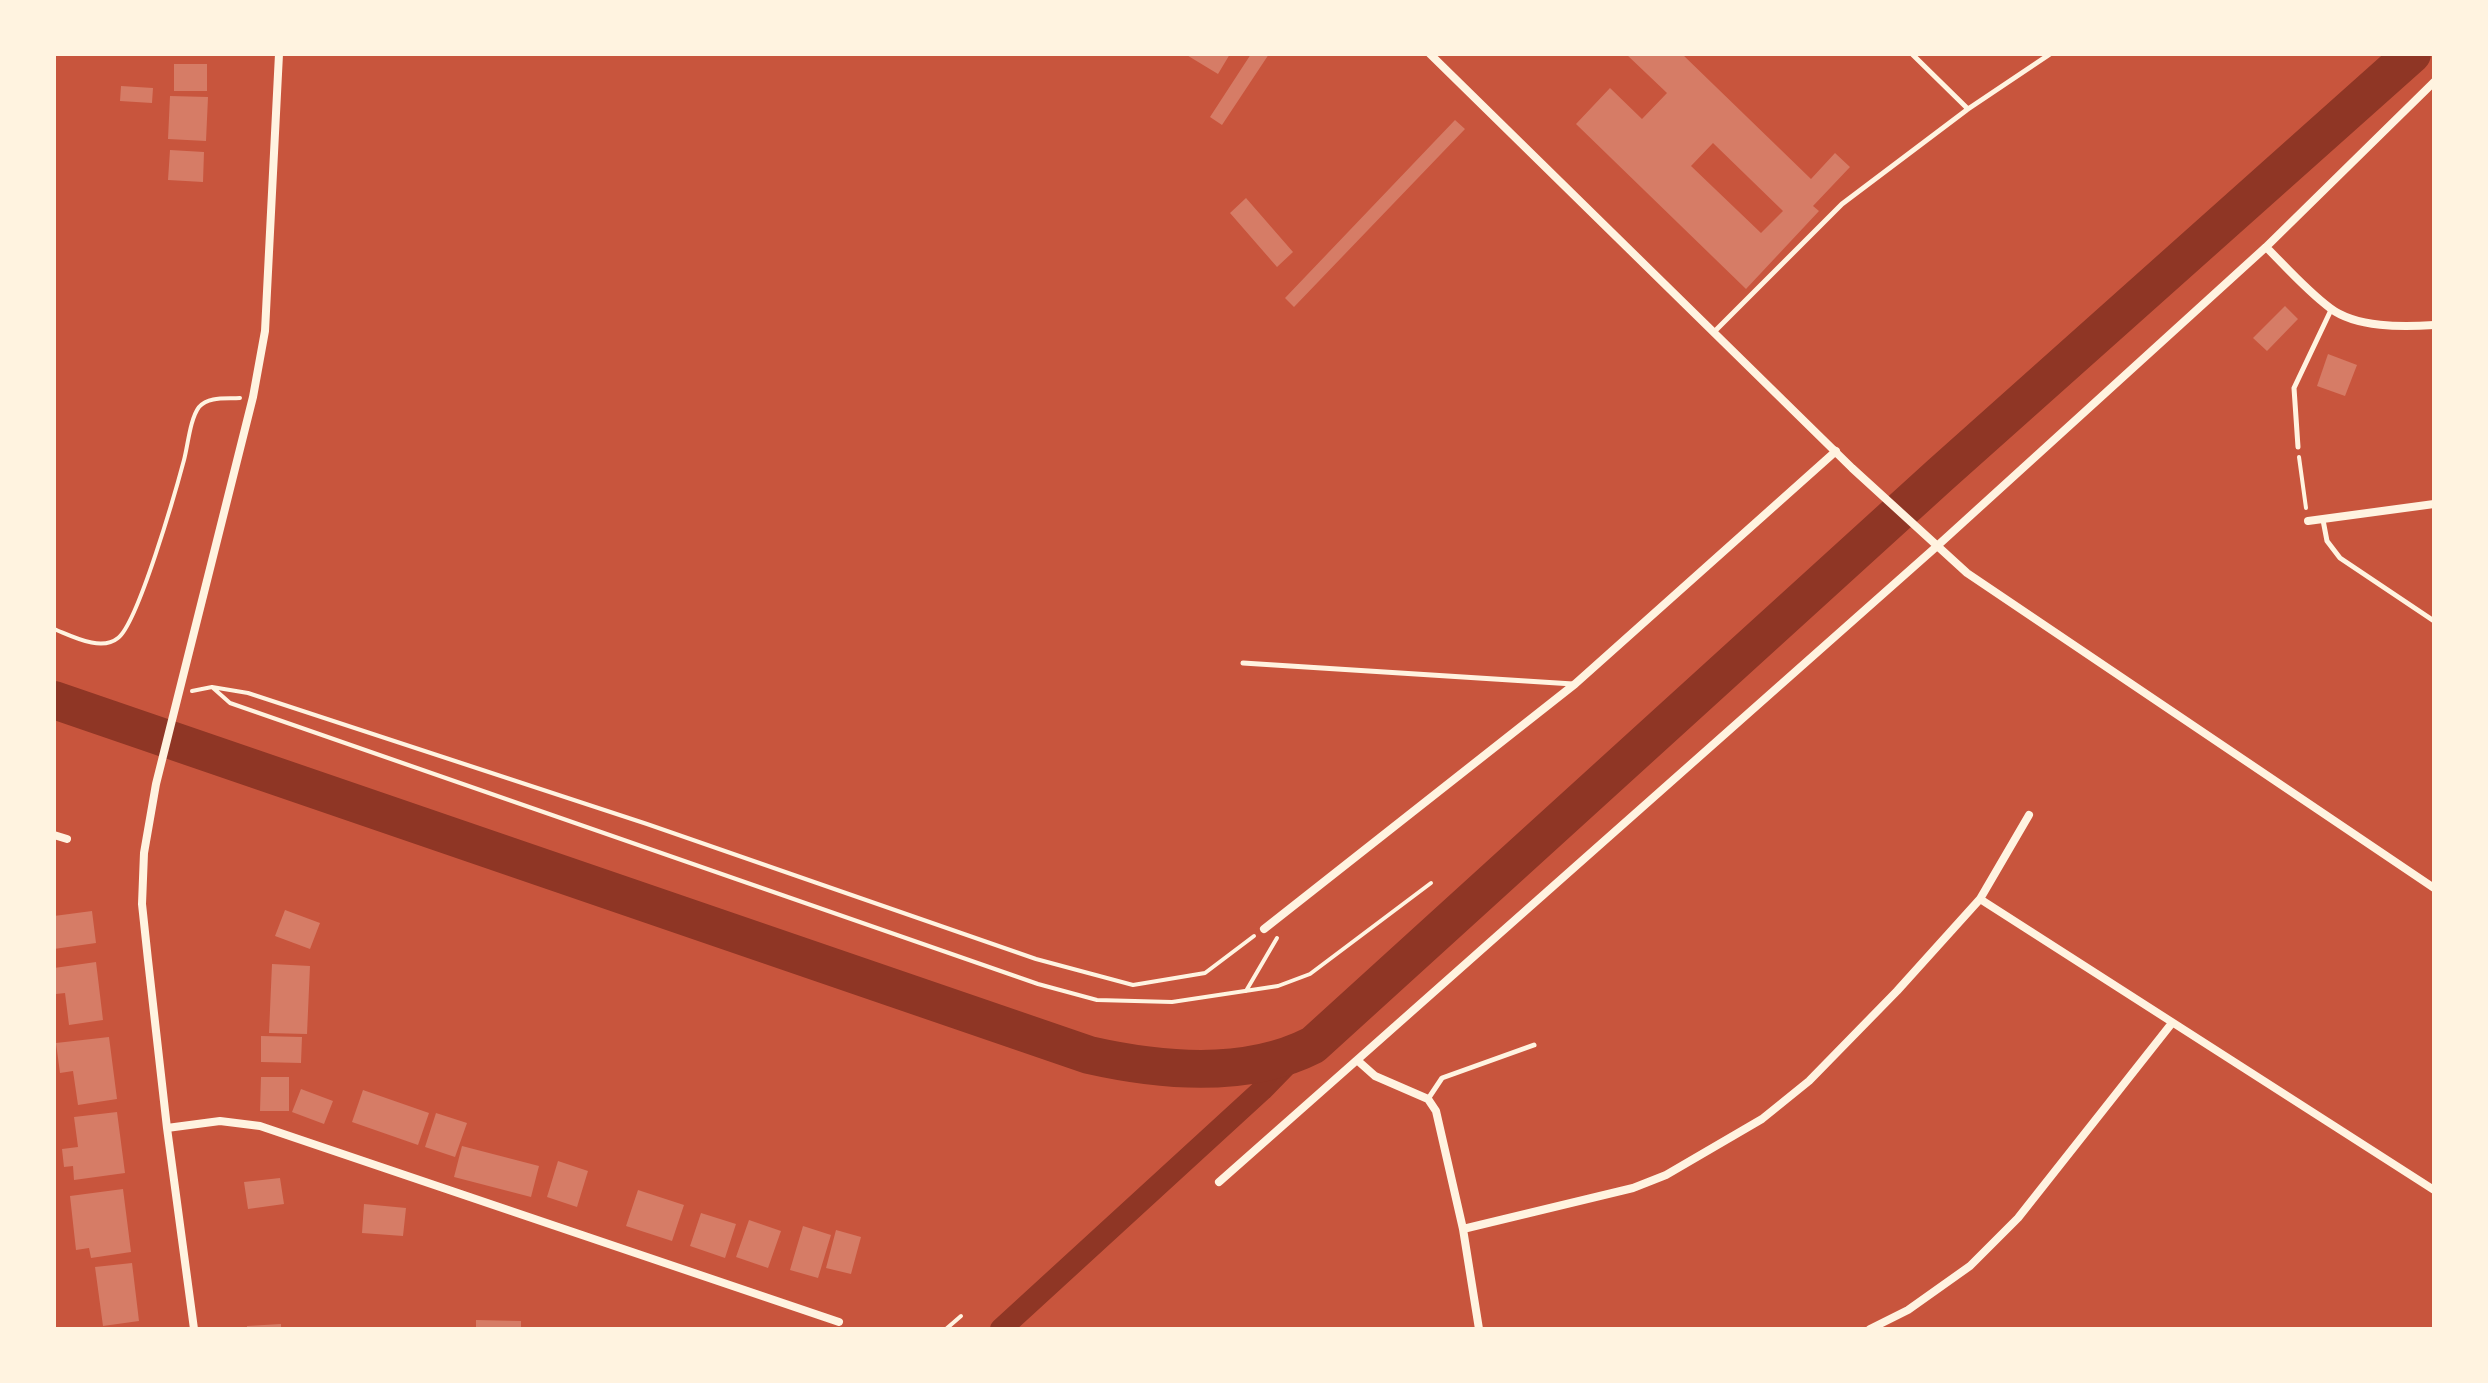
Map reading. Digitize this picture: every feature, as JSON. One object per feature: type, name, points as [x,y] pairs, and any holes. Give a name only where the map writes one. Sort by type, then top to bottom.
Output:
[{"type":"street","points":[[194,1329],[142,904],[144,853],[156,784],[253,397],[265,331],[279,54]]},
{"type":"street","points":[[1430,54],[1936,547],[2000,598],[2434,888]]},
{"type":"street","points":[[1219,1182],[1936,547],[2266,247],[2434,82]]},
{"type":"street","points":[[2266,247],[2331,310],[2353,319],[2407,327],[2434,325]]},
{"type":"street","points":[[1264,929],[1575,684],[1836,451]]},
{"type":"street","points":[[2308,521],[2434,504]]},
{"type":"street","points":[[1463,1229],[1633,1188],[1666,1175],[1762,1119],[1809,1081],[1897,991],[1980,899],[2029,815]]},
{"type":"street","points":[[54,835],[67,839]]},
{"type":"street","points":[[1980,899],[2434,1190]]},
{"type":"street","points":[[1870,1329],[1908,1310],[1970,1266],[2018,1218],[2172,1023]]},
{"type":"street","points":[[1357,1060],[1375,1076],[1428,1099],[1436,1111],[1463,1229],[1479,1329]]},
{"type":"street","points":[[167,1128],[220,1121],[260,1126],[839,1322]]},
{"type":"lane","points":[[1912,54],[1968,109]]},
{"type":"lane","points":[[1714,332],[1842,204],[1968,109],[2048,54]]},
{"type":"lane","points":[[2298,447],[2294,388],[2331,310]]},
{"type":"lane","points":[[2323,519],[2327,541],[2340,558],[2434,621]]},
{"type":"lane","points":[[1243,663],[1575,684]]},
{"type":"lane","points":[[1428,1099],[1442,1078],[1534,1045]]},
{"type":"path","points":[[54,629],[83,641],[101,644],[118,639],[134,616],[181,472],[197,409],[208,400],[253,397]]},
{"type":"path","points":[[2298,447],[2308,521]]},
{"type":"path","points":[[178,695],[212,687],[248,693],[647,824],[1036,959],[1133,985],[1205,973],[1264,929]]},
{"type":"path","points":[[212,687],[230,703],[1038,984],[1097,1000],[1172,1002],[1278,986],[1310,974],[1431,883]]},
{"type":"path","points":[[1246,991],[1284,927]]},
{"type":"path","points":[[946,1329],[961,1316]]},
{"type":"building","points":[[1185,54],[1230,54],[1218,74]]},
{"type":"building","points":[[1251,54],[1269,54],[1222,125],[1210,117]]},
{"type":"building","points":[[1626,54],[1682,54],[1811,179],[1835,153],[1850,167],[1813,206],[1819,211],[1746,289],[1576,124],[1610,88],[1642,119],[1667,93]],"holes":[[[1713,143],[1783,211],[1761,233],[1691,166]]]},
{"type":"building","points":[[174,64],[207,64],[207,91],[174,91]]},
{"type":"building","points":[[121,86],[153,88],[152,103],[120,101]]},
{"type":"building","points":[[170,96],[208,97],[206,141],[168,139]]},
{"type":"building","points":[[1455,120],[1465,129],[1294,307],[1285,298]]},
{"type":"building","points":[[170,150],[204,152],[203,182],[168,180]]},
{"type":"building","points":[[1246,198],[1293,252],[1277,267],[1230,213]]},
{"type":"building","points":[[2285,306],[2298,319],[2267,351],[2253,338]]},
{"type":"building","points":[[2328,354],[2357,365],[2345,396],[2317,386]]},
{"type":"building","points":[[285,910],[320,923],[310,949],[275,936]]},
{"type":"building","points":[[92,911],[96,943],[54,949],[54,916]]},
{"type":"building","points":[[96,962],[103,1020],[69,1025],[65,993],[56,994],[54,968]]},
{"type":"building","points":[[272,964],[310,966],[307,1034],[269,1033]]},
{"type":"building","points":[[261,1036],[302,1037],[301,1063],[261,1062]]},
{"type":"building","points":[[109,1037],[117,1099],[78,1105],[73,1071],[60,1073],[56,1043]]},
{"type":"building","points":[[261,1077],[289,1077],[289,1111],[260,1111]]},
{"type":"building","points":[[301,1089],[333,1101],[324,1124],[292,1112]]},
{"type":"building","points":[[363,1090],[429,1113],[418,1145],[352,1122]]},
{"type":"building","points":[[117,1112],[125,1173],[74,1180],[73,1166],[64,1167],[62,1149],[78,1147],[74,1117]]},
{"type":"building","points":[[436,1113],[467,1123],[455,1157],[425,1147]]},
{"type":"building","points":[[462,1146],[539,1166],[531,1197],[454,1177]]},
{"type":"building","points":[[558,1161],[588,1171],[577,1207],[547,1197]]},
{"type":"building","points":[[280,1178],[284,1204],[248,1209],[244,1182]]},
{"type":"building","points":[[123,1189],[131,1252],[91,1258],[89,1248],[76,1250],[70,1196]]},
{"type":"building","points":[[638,1190],[684,1205],[672,1241],[626,1226]]},
{"type":"building","points":[[364,1204],[406,1208],[403,1236],[362,1233]]},
{"type":"building","points":[[701,1213],[736,1224],[725,1258],[690,1246]]},
{"type":"building","points":[[749,1220],[781,1231],[768,1268],[736,1257]]},
{"type":"building","points":[[803,1226],[831,1235],[818,1278],[790,1270]]},
{"type":"building","points":[[836,1230],[861,1237],[851,1274],[826,1268]]},
{"type":"building","points":[[132,1263],[139,1321],[103,1326],[95,1267]]},
{"type":"building","points":[[476,1320],[521,1321],[521,1329],[476,1329]]},
{"type":"building","points":[[281,1324],[281,1329],[247,1329],[247,1326]]},
{"type":"waterway","points":[[54,700],[1089,1055],[1145,1065],[1203,1069],[1260,1063],[1287,1056],[1313,1045],[1940,475],[2412,54]]},
{"type":"waterway","points":[[1001,1329],[1262,1090],[1298,1053]]}]
